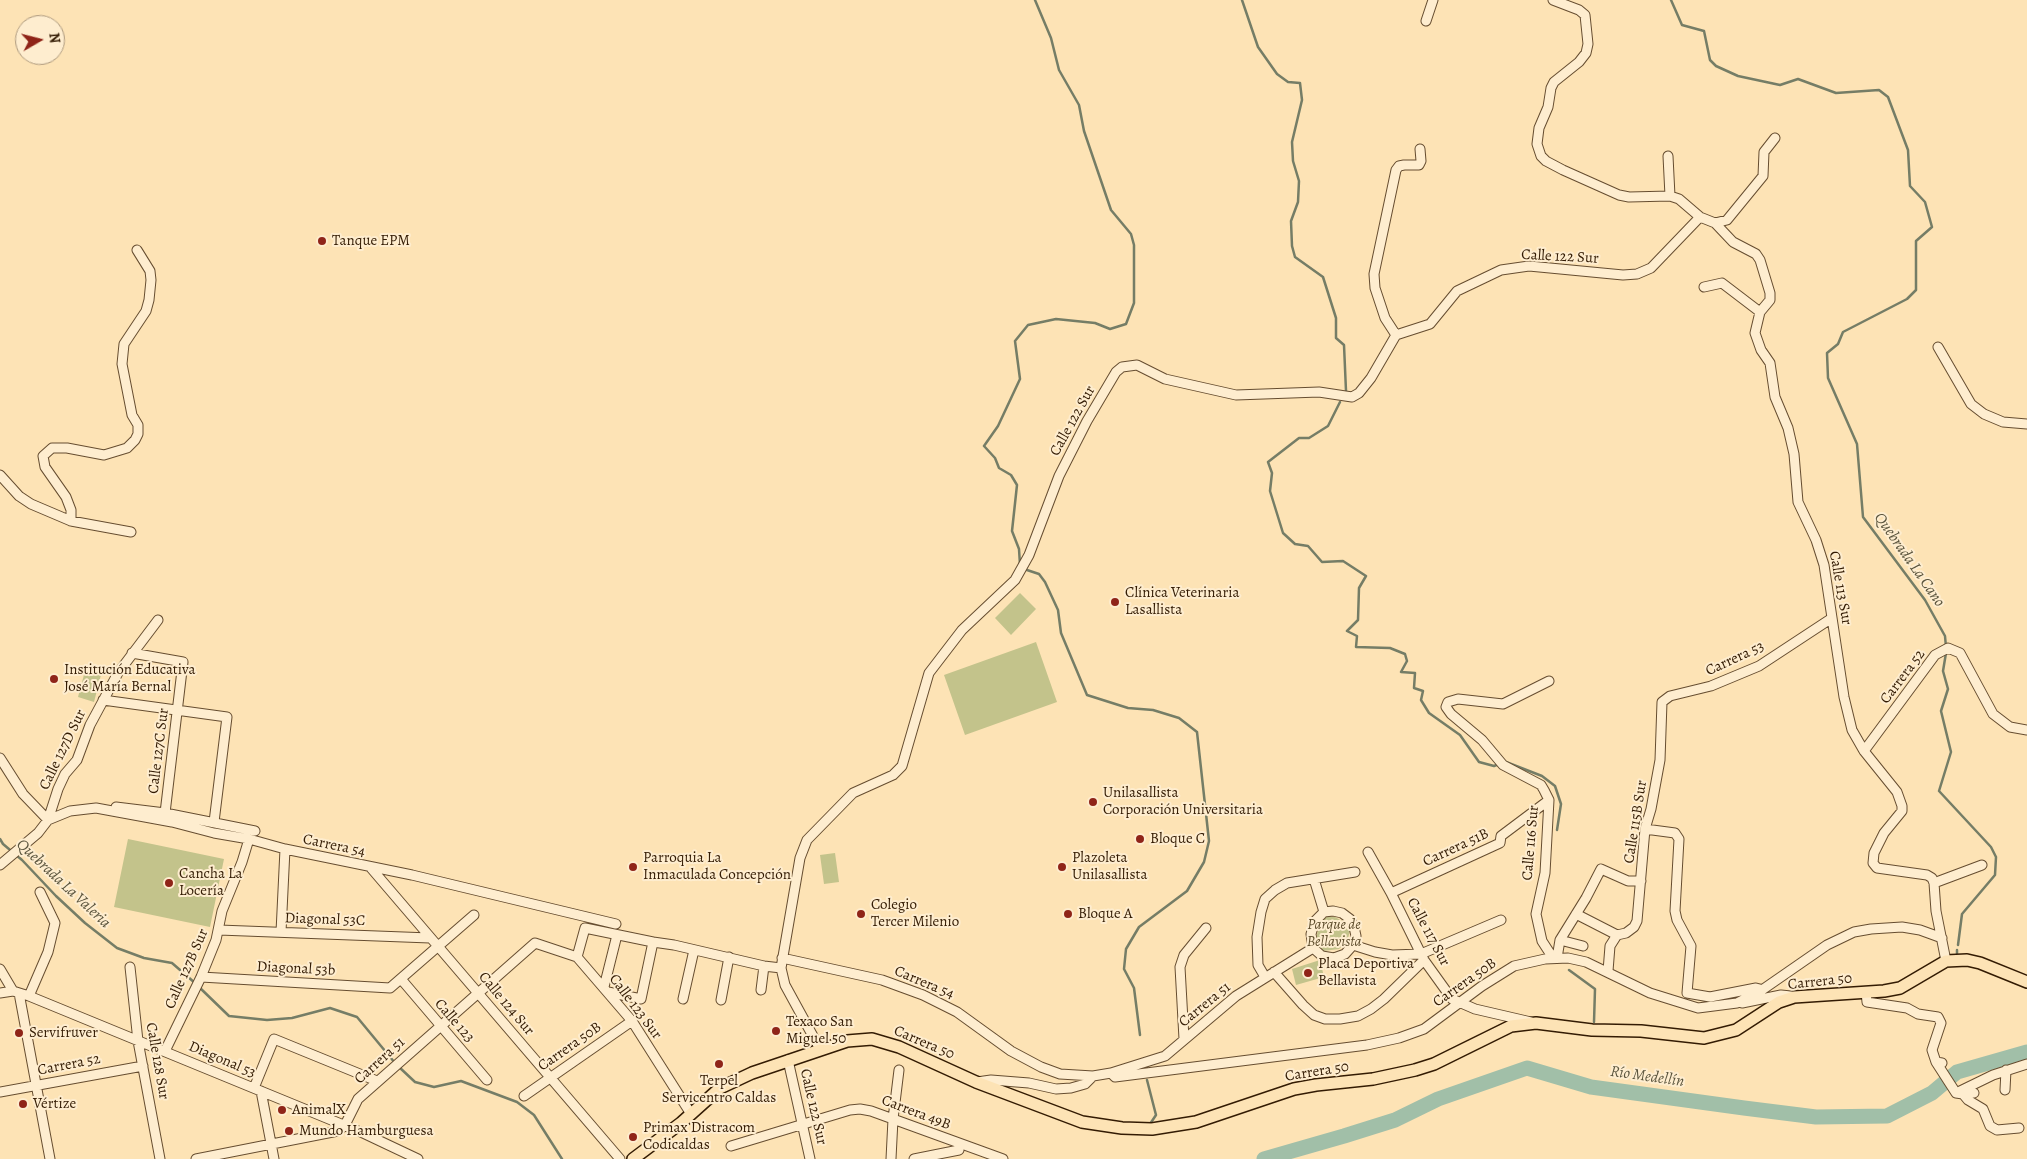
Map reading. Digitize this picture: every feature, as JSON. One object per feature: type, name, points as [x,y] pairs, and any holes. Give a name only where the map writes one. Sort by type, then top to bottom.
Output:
[{"type":"main road","points":[[1946,961],[1967,960],[1980,963],[2026,980]]},
{"type":"main road","name":"Carrera 50","points":[[633,1159],[660,1140],[720,1088],[752,1073],[848,1040],[872,1039],[899,1047],[976,1082],[1082,1122],[1122,1128],[1159,1128],[1196,1122],[1294,1089],[1373,1079],[1415,1070],[1434,1064],[1511,1026],[1536,1023],[1592,1030],[1641,1031],[1704,1038],[1736,1030],[1779,1002],[1799,996],[1900,988],[1946,961]]},
{"type":"street","points":[[1426,20],[1433,0]]},
{"type":"street","points":[[1553,0],[1579,10],[1585,16],[1588,44],[1586,53],[1579,62],[1554,82],[1551,88],[1548,107],[1539,128],[1537,144],[1541,156],[1546,161],[1563,170],[1620,195],[1629,197],[1670,196],[1668,156]]},
{"type":"street","points":[[1715,223],[1727,220],[1763,176],[1764,152],[1775,138]]},
{"type":"street","points":[[1396,335],[1386,318],[1376,288],[1374,274],[1396,170],[1399,166],[1421,164],[1420,149]]},
{"type":"street","name":"Calle 113 Sur","points":[[1670,196],[1679,199],[1700,217],[1715,223],[1733,242],[1756,254],[1760,260],[1770,293],[1770,300],[1760,312],[1755,333],[1761,350],[1770,363],[1775,398],[1788,428],[1794,454],[1796,495],[1819,548],[1824,565],[1844,697],[1852,730],[1864,751],[1897,792],[1902,806],[1902,811],[1884,833],[1874,853],[1873,863],[1876,868],[1927,875],[1934,883]]},
{"type":"street","name":"Calle 122 Sur","points":[[820,1049],[785,985],[782,963],[800,858],[807,840],[853,793],[893,775],[902,766],[929,673],[962,630],[1015,580],[1029,555],[1059,476],[1087,421],[1116,372],[1122,366],[1137,365],[1165,378],[1236,395],[1319,392],[1352,397],[1359,393],[1371,378],[1396,335],[1430,324],[1457,291],[1501,270],[1529,266],[1623,275],[1637,274],[1652,268],[1700,217]]},
{"type":"street","points":[[71,521],[71,510],[66,497],[45,467],[43,456],[52,448],[67,448],[104,455],[127,448],[136,440],[138,434],[138,425],[132,415],[122,364],[124,344],[146,310],[151,280],[150,271],[137,250]]},
{"type":"street","points":[[1704,287],[1722,283],[1760,312]]},
{"type":"street","points":[[1938,347],[1971,404],[1984,414],[2003,422],[2027,424]]},
{"type":"street","points":[[0,475],[19,496],[31,504],[71,521],[131,532]]},
{"type":"street","name":"Carrera 53","points":[[1670,696],[1711,686],[1759,666],[1832,618]]},
{"type":"street","name":"Calle 127D Sur","points":[[48,820],[58,789],[65,774],[77,760],[90,725],[103,700],[118,673],[158,620]]},
{"type":"street","name":"Carrera 52","points":[[1864,751],[1935,655],[1946,648],[1960,653],[1993,714],[2010,727],[2027,730]]},
{"type":"street","name":"Calle 127C Sur","points":[[132,653],[183,662],[165,813]]},
{"type":"street","name":"Calle 116 Sur","points":[[1549,681],[1503,704],[1458,700],[1448,702],[1446,708],[1482,740],[1502,765],[1541,785],[1549,800],[1545,873],[1536,914],[1542,941],[1555,958]]},
{"type":"street","name":"Calle 115B Sur","points":[[1617,935],[1626,933],[1637,922],[1645,829],[1651,809],[1660,760],[1662,702],[1670,696]]},
{"type":"street","points":[[103,700],[227,717],[214,822]]},
{"type":"street","points":[[0,758],[23,794],[48,820]]},
{"type":"street","name":"Carrera 51B","points":[[1391,893],[1500,843],[1501,836],[1549,800]]},
{"type":"street","name":"Carrera 54","points":[[0,865],[38,833],[48,820],[61,810],[78,804],[98,804],[165,813],[255,832]]},
{"type":"street","name":"Carrera 54","points":[[48,820],[70,811],[96,808],[249,839],[285,849],[445,883],[616,924],[601,932]]},
{"type":"street","points":[[1645,829],[1675,834],[1679,839],[1675,911],[1677,920],[1691,946],[1686,990],[1688,994],[1710,996],[1756,988],[1762,990]]},
{"type":"street","name":"Calle 127B Sur","points":[[165,1051],[200,978],[219,930],[222,910],[242,862],[249,839]]},
{"type":"street","points":[[280,932],[285,849]]},
{"type":"street","name":"Calle 117 Sur","points":[[1368,852],[1423,957],[1452,999],[1475,1010],[1536,1023]]},
{"type":"street","points":[[1946,961],[1936,911],[1934,883],[1982,865]]},
{"type":"street","name":"Calle 124 Sur","points":[[371,868],[620,1159]]},
{"type":"street","points":[[1555,958],[1560,940],[1601,869],[1628,881],[1641,881]]},
{"type":"street","points":[[1265,977],[1258,965],[1257,937],[1260,912],[1265,899],[1287,883],[1355,872]]},
{"type":"street","points":[[1314,879],[1324,912]]},
{"type":"street","points":[[29,996],[48,952],[55,923],[40,892]]},
{"type":"street","points":[[1333,911],[1342,913],[1350,918],[1356,936],[1353,945],[1345,954],[1334,958],[1322,956],[1313,948],[1311,934],[1315,921],[1324,912],[1333,911]]},
{"type":"street","points":[[1576,914],[1617,935],[1610,946],[1608,971]]},
{"type":"street","points":[[400,979],[474,915]]},
{"type":"street","points":[[1274,972],[1303,1006],[1314,1015],[1325,1019],[1358,1016],[1384,999],[1423,957],[1501,920]]},
{"type":"street","name":"Carrera 50B","points":[[1041,1067],[1060,1074],[1093,1076],[1111,1073],[1115,1077],[1378,1043],[1424,1029],[1482,986],[1514,966],[1555,958],[1568,958],[1586,962],[1650,993],[1694,1007],[1737,1003],[1762,990],[1828,944],[1854,932],[1902,927],[1920,930],[1942,938]]},
{"type":"street","name":"Carrera 54","points":[[577,956],[584,928],[729,957],[764,966],[782,963],[882,980],[923,995],[957,1012],[1011,1051],[1041,1067]]},
{"type":"street","points":[[1184,1040],[1180,967],[1184,955],[1206,928]]},
{"type":"street","name":"Diagonal 53C","points":[[219,930],[430,938]]},
{"type":"street","points":[[617,935],[606,990],[641,999],[653,942]]},
{"type":"street","points":[[1560,940],[1583,946]]},
{"type":"street","name":"Carrera 51","points":[[345,1125],[358,1099],[535,943],[577,956]]},
{"type":"street","points":[[1353,945],[1392,955],[1423,957]]},
{"type":"street","name":"Carrera 51","points":[[1111,1073],[1165,1056],[1236,996],[1313,948]]},
{"type":"street","points":[[683,999],[694,950]]},
{"type":"street","name":"Calle 123 Sur","points":[[577,956],[632,1021],[691,1114]]},
{"type":"street","points":[[721,1000],[729,957]]},
{"type":"street","points":[[761,990],[764,966]]},
{"type":"street","name":"Calle 128 Sur","points":[[130,967],[138,1040],[160,1159]]},
{"type":"street","points":[[0,970],[16,992],[50,1159]]},
{"type":"street","name":"Diagonal 53b","points":[[200,978],[390,988],[400,979]]},
{"type":"street","name":"Calle 123","points":[[400,979],[487,1080]]},
{"type":"street","points":[[0,994],[16,992]]},
{"type":"street","name":"Diagonal 53","points":[[16,992],[345,1125],[418,1159]]},
{"type":"street","points":[[1866,992],[1867,1002],[1907,1008],[1918,1014],[1938,1017],[1940,1022],[1932,1050],[1960,1094],[1983,1109],[1990,1126],[1997,1130],[2019,1128]]},
{"type":"street","points":[[1737,1003],[1781,995],[1799,996]]},
{"type":"street","name":"Carrera 50B","points":[[524,1096],[632,1021]]},
{"type":"street","points":[[274,1159],[258,1090],[274,1039],[377,1081]]},
{"type":"street","name":"Calle 122 Sur","points":[[788,1060],[810,1159]]},
{"type":"street","points":[[1960,1094],[2006,1070],[2027,1064]]},
{"type":"street","name":"Carrera 52","points":[[0,1092],[143,1066]]},
{"type":"street","points":[[891,1159],[893,1119],[899,1070]]},
{"type":"street","points":[[2005,1090],[2006,1070]]},
{"type":"street","points":[[976,1082],[991,1080],[1029,1083],[1056,1089],[1071,1088],[1084,1084],[1093,1076]]},
{"type":"street","points":[[1960,1094],[1974,1093]]},
{"type":"street","name":"Carrera 49B","points":[[731,1146],[802,1124],[860,1109],[871,1110],[893,1119],[959,1151],[1003,1159]]},
{"type":"street","points":[[196,1159],[338,1131],[345,1125]]},
{"type":"street","points":[[914,1159],[959,1151]]},
{"type":"green space","points":[[1020,593],[1036,609],[1011,635],[995,618]]},
{"type":"green space","points":[[1036,642],[1057,702],[965,735],[944,675]]},
{"type":"green space","points":[[85,671],[101,675],[94,702],[78,697]]},
{"type":"green space","name":"Cancha La Locería","points":[[128,839],[224,859],[210,927],[114,907]]},
{"type":"green space","points":[[835,853],[839,882],[824,884],[820,855]]},
{"type":"green space","name":"Parque de Bellavista","points":[[1326,916],[1335,917],[1344,922],[1350,931],[1347,942],[1339,949],[1323,951],[1317,947],[1317,934],[1322,920]]},
{"type":"green space","name":"Placa Deportiva Bellavista","points":[[1320,960],[1324,977],[1296,985],[1292,969]]},
{"type":"waterway","points":[[1020,565],[1019,549],[1012,531],[1017,485],[1011,475],[999,468],[995,458],[984,446],[998,426],[1020,379],[1015,341],[1028,325],[1056,319],[1095,323],[1110,329],[1126,324],[1134,303],[1134,245],[1131,234],[1111,210],[1084,131],[1079,105],[1059,70],[1051,38],[1035,0]]},
{"type":"waterway","points":[[1242,0],[1258,47],[1277,74],[1288,82],[1300,83],[1302,100],[1292,142],[1293,161],[1299,181],[1298,202],[1291,221],[1292,246],[1295,257],[1323,277],[1336,318],[1336,338],[1344,345],[1346,391]]},
{"type":"waterway","name":"Quebrada La Cano","points":[[1671,0],[1682,25],[1704,31],[1710,60],[1716,66],[1738,76],[1780,85],[1798,79],[1836,93],[1879,90],[1888,97],[1908,150],[1910,186],[1925,202],[1932,227],[1916,241],[1916,290],[1907,299],[1843,332],[1838,344],[1827,353],[1828,378],[1857,444],[1863,517],[1925,600],[1945,636],[1946,647]]},
{"type":"waterway","points":[[1340,402],[1328,426],[1309,438],[1299,438],[1268,462],[1272,473],[1270,491],[1283,533],[1295,544],[1308,546],[1322,562],[1343,561],[1366,576],[1359,588],[1358,620],[1347,631],[1357,636],[1356,647],[1390,648],[1405,654],[1407,661],[1401,672],[1415,673],[1414,688],[1423,691],[1421,700],[1429,713],[1460,735],[1479,762],[1494,766],[1499,764]]},
{"type":"waterway","points":[[1024,569],[1039,574],[1045,582],[1058,610],[1061,633],[1087,695],[1128,708],[1153,710],[1179,718],[1197,732],[1209,841],[1204,862],[1187,891],[1139,927],[1126,949],[1124,969],[1134,988],[1140,1035]]},
{"type":"waterway","name":"Quebrada La Cano","points":[[1946,653],[1943,671],[1948,689],[1941,711],[1951,752],[1939,791],[1991,847],[1996,857],[1995,875],[1962,914],[1958,945]]},
{"type":"waterway","points":[[1506,762],[1542,776],[1555,786],[1561,804],[1557,830]]},
{"type":"waterway","name":"Quebrada La Valeria","points":[[0,839],[56,896],[85,923],[117,948],[144,958],[172,963],[195,983]]},
{"type":"waterway","points":[[1569,970],[1595,989],[1594,1022]]},
{"type":"waterway","name":"Quebrada La Valeria","points":[[199,987],[229,1016],[267,1020],[292,1018],[330,1008],[357,1017],[395,1063]]},
{"type":"waterway","name":"Río Medellín","points":[[1264,1159],[1395,1120],[1438,1099],[1527,1068],[1591,1087],[1744,1108],[1816,1117],[1887,1116],[1932,1093],[1957,1072],[2027,1052]]},
{"type":"waterway","name":"Quebrada La Valeria","points":[[399,1067],[415,1082],[434,1087],[461,1081],[517,1102],[534,1115],[562,1159]]},
{"type":"waterway","points":[[1147,1080],[1156,1115],[1150,1124]]},
{"type":"place","name":"Tanque EPM","points":[[322,241]]},
{"type":"place","name":"Clínica Veterinaria Lasallista","points":[[1115,602]]},
{"type":"place","name":"Institución Educativa José María Bernal","points":[[54,679]]},
{"type":"place","name":"Unilasallista Corporación Universitaria","points":[[1093,802]]},
{"type":"place","name":"Bloque C","points":[[1140,839]]},
{"type":"place","name":"Parroquia La Inmaculada Concepción","points":[[633,867]]},
{"type":"place","name":"Plazoleta Unilasallista","points":[[1062,867]]},
{"type":"place","name":"Cancha La Locería","points":[[169,883]]},
{"type":"place","name":"Colegio Tercer Milenio","points":[[861,914]]},
{"type":"place","name":"Bloque A","points":[[1068,914]]},
{"type":"place","name":"Placa Deportiva Bellavista","points":[[1308,973]]},
{"type":"place","name":"Texaco San Miguel 50","points":[[776,1031]]},
{"type":"place","name":"Servifruver","points":[[19,1033]]},
{"type":"place","name":"Terpel Servicentro Caldas","points":[[719,1064]]},
{"type":"place","name":"Vértize","points":[[23,1104]]},
{"type":"place","name":"AnimalX","points":[[282,1110]]},
{"type":"place","name":"Mundo Hamburguesa","points":[[289,1131]]},
{"type":"place","name":"Primax Distracom Codicaldas","points":[[633,1137]]}]
